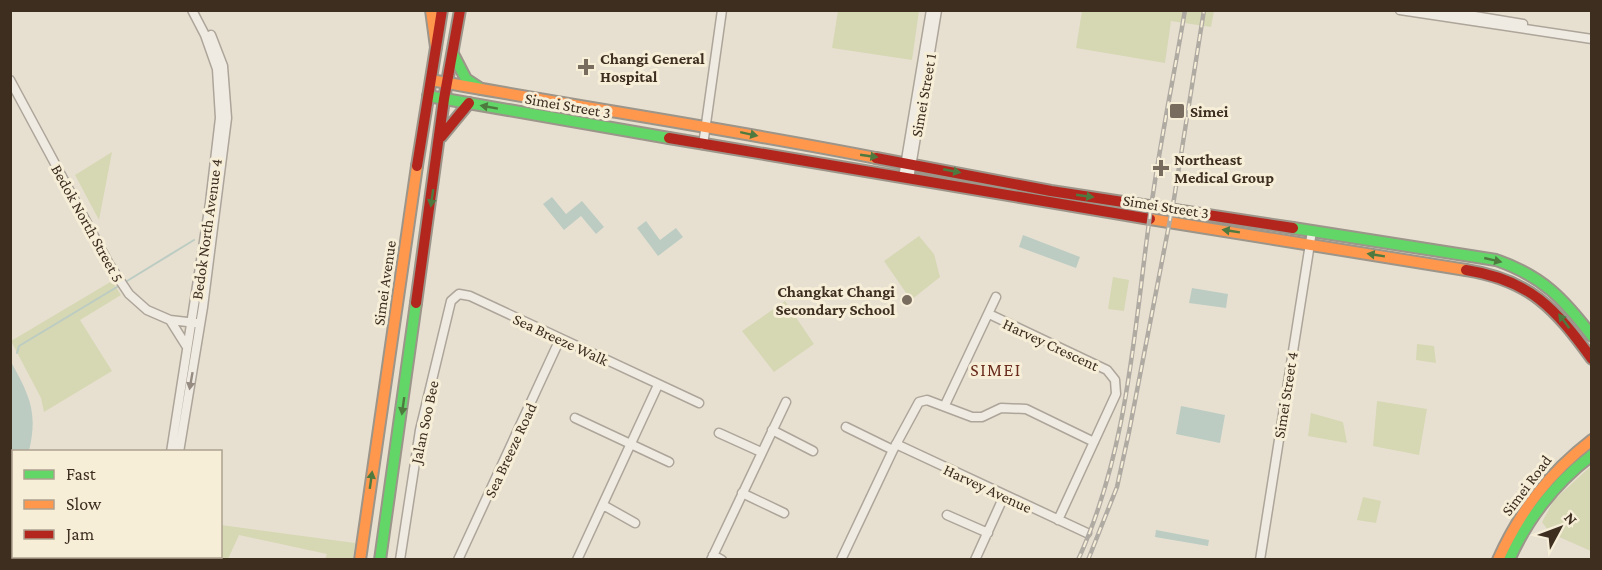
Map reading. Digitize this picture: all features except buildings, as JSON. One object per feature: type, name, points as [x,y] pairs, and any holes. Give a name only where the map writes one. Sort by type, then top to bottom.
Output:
[{"type":"main road","points":[[431,10],[436,47]]},
{"type":"main road","name":"Simei Avenue","points":[[360,560],[442,10]]},
{"type":"main road","points":[[380,560],[444,99],[460,10]]},
{"type":"main road","points":[[453,53],[466,79],[481,89]]},
{"type":"main road","name":"Simei Street 3","points":[[431,80],[662,120],[705,125],[1046,190],[1445,251],[1514,266],[1532,273],[1550,286],[1592,336]]},
{"type":"main road","name":"Simei Street 3","points":[[428,96],[906,179],[1487,273],[1509,279],[1544,297],[1592,359]]},
{"type":"main road","points":[[439,140],[445,129],[469,103]]},
{"type":"main road","points":[[662,120],[669,129],[669,138]]},
{"type":"main road","name":"Simei Road","points":[[1498,560],[1525,508],[1540,486],[1570,456],[1592,440]]},
{"type":"main road","name":"Simei Road","points":[[1509,560],[1534,514],[1556,486],[1578,464],[1592,455]]},
{"type":"main road","points":[[1570,456],[1578,458],[1578,464]]},
{"type":"street","name":"Bedok North Avenue 4","points":[[179,450],[220,118],[217,69],[205,35],[192,10]]},
{"type":"street","name":"Bedok North Avenue 4","points":[[171,450],[187,348],[196,323],[227,118],[223,66],[210,32],[198,10]]},
{"type":"street","points":[[703,145],[723,10]]},
{"type":"street","name":"Simei Street 1","points":[[906,179],[931,10]]},
{"type":"street","name":"Simei Street 1","points":[[908,162],[938,10]]},
{"type":"street","points":[[1400,10],[1592,39]]},
{"type":"street","points":[[1438,10],[1592,34]]},
{"type":"street","name":"Bedok North Street 5","points":[[10,80],[115,274],[129,294],[141,305],[170,320],[196,323]]},
{"type":"street","name":"Simei Street 4","points":[[1260,560],[1312,231]]},
{"type":"street","name":"Sea Breeze Walk","points":[[463,293],[699,403]]},
{"type":"street","name":"Jalan Soo Bee","points":[[400,560],[420,430],[451,304],[456,296],[463,293]]},
{"type":"street","points":[[945,405],[996,297]]},
{"type":"street","name":"Harvey Crescent","points":[[989,314],[1112,374],[1116,394],[1058,520]]},
{"type":"street","points":[[170,320],[187,348]]},
{"type":"street","name":"Sea Breeze Road","points":[[458,560],[560,339]]},
{"type":"street","points":[[577,560],[658,385]]},
{"type":"street","points":[[841,560],[894,447],[919,402],[927,400],[945,405],[972,417],[982,417],[1001,408],[1026,409],[1095,442]]},
{"type":"street","points":[[722,560],[712,557],[786,402]]},
{"type":"street","points":[[575,418],[669,462]]},
{"type":"street","name":"Harvey Avenue","points":[[846,427],[1087,533]]},
{"type":"street","points":[[772,430],[813,451]]},
{"type":"street","points":[[719,433],[761,452]]},
{"type":"street","points":[[742,493],[784,513]]},
{"type":"street","points":[[976,559],[1004,496]]},
{"type":"street","points":[[603,505],[635,523]]},
{"type":"street","points":[[947,515],[988,533]]},
{"type":"green space","points":[[1082,10],[1214,11],[1211,27],[1171,21],[1165,63],[1076,48]]},
{"type":"green space","points":[[838,11],[919,11],[912,60],[832,48]]},
{"type":"green space","points":[[112,152],[99,220],[75,175]]},
{"type":"green space","points":[[919,236],[934,254],[940,277],[911,300],[884,261]]},
{"type":"green space","points":[[1113,277],[1129,280],[1124,311],[1108,309]]},
{"type":"green space","points":[[112,281],[121,295],[80,320],[112,371],[44,412],[41,398],[11,341]]},
{"type":"green space","points":[[785,301],[814,344],[774,372],[742,331]]},
{"type":"green space","points":[[1417,344],[1434,346],[1436,363],[1416,360]]},
{"type":"green space","points":[[1377,401],[1427,409],[1419,455],[1373,446]]},
{"type":"green space","points":[[1311,413],[1343,422],[1347,443],[1308,436]]},
{"type":"green space","points":[[1591,466],[1591,551],[1550,533],[1542,522],[1554,500]]},
{"type":"green space","points":[[1363,497],[1381,501],[1376,523],[1357,520]]},
{"type":"green space","points":[[222,525],[355,543],[353,559],[325,559],[327,554],[239,535],[228,559],[181,559],[222,558]]},
{"type":"shaded area","points":[[552,197],[566,214],[582,201],[604,227],[596,234],[581,216],[564,230],[543,204]]},
{"type":"shaded area","points":[[646,221],[660,240],[676,228],[683,237],[658,256],[637,228]]},
{"type":"shaded area","points":[[1023,235],[1080,257],[1076,268],[1019,247]]},
{"type":"shaded area","points":[[1192,288],[1228,294],[1226,308],[1189,303]]},
{"type":"shaded area","points":[[11,362],[27,395],[33,426],[29,450],[12,450],[11,520]]},
{"type":"shaded area","points":[[1181,406],[1225,415],[1220,443],[1176,434]]},
{"type":"shaded area","points":[[1156,530],[1209,540],[1208,546],[1155,537]]},
{"type":"waterway","points":[[127,281],[194,240]]},
{"type":"waterway","points":[[17,353],[19,346],[117,287]]},
{"type":"railway","points":[[1078,560],[1109,475],[1119,431],[1134,342],[1155,183],[1185,10]]},
{"type":"railway","points":[[1088,560],[1117,487],[1129,432],[1174,199],[1204,10]]},
{"type":"traffic: fast","points":[[453,54],[466,79],[481,89]]},
{"type":"traffic: fast","points":[[428,96],[669,138]]},
{"type":"traffic: fast","points":[[1293,228],[1496,260],[1539,281],[1561,299],[1592,336]]},
{"type":"traffic: fast","points":[[380,560],[416,303]]},
{"type":"traffic: fast","points":[[1509,560],[1525,529],[1554,489],[1592,455]]},
{"type":"traffic: slow","points":[[431,10],[436,47]]},
{"type":"traffic: slow","points":[[431,80],[876,158]]},
{"type":"traffic: slow","points":[[360,560],[417,166]]},
{"type":"traffic: slow","points":[[1150,219],[1466,270]]},
{"type":"traffic: slow","points":[[1498,560],[1516,525],[1537,494],[1562,466],[1592,440]]},
{"type":"traffic: jam","points":[[417,166],[442,10]]},
{"type":"traffic: jam","points":[[416,303],[444,99],[460,10]]},
{"type":"traffic: jam","points":[[441,137],[469,103]]},
{"type":"traffic: jam","points":[[669,138],[1150,219]]},
{"type":"traffic: jam","points":[[876,158],[1051,191],[1293,228]]},
{"type":"traffic: jam","points":[[1466,270],[1507,281],[1539,299],[1566,325],[1592,359]]},
{"type":"place","name":"Changi General Hospital","points":[[586,67]]},
{"type":"place","name":"Simei","points":[[1177,111]]},
{"type":"place","name":"Northeast Medical Group","points":[[1161,168]]},
{"type":"place","name":"Changkat Changi Secondary School","points":[[907,300]]},
{"type":"district","name":"SIMEI","points":[[996,370]]}]
